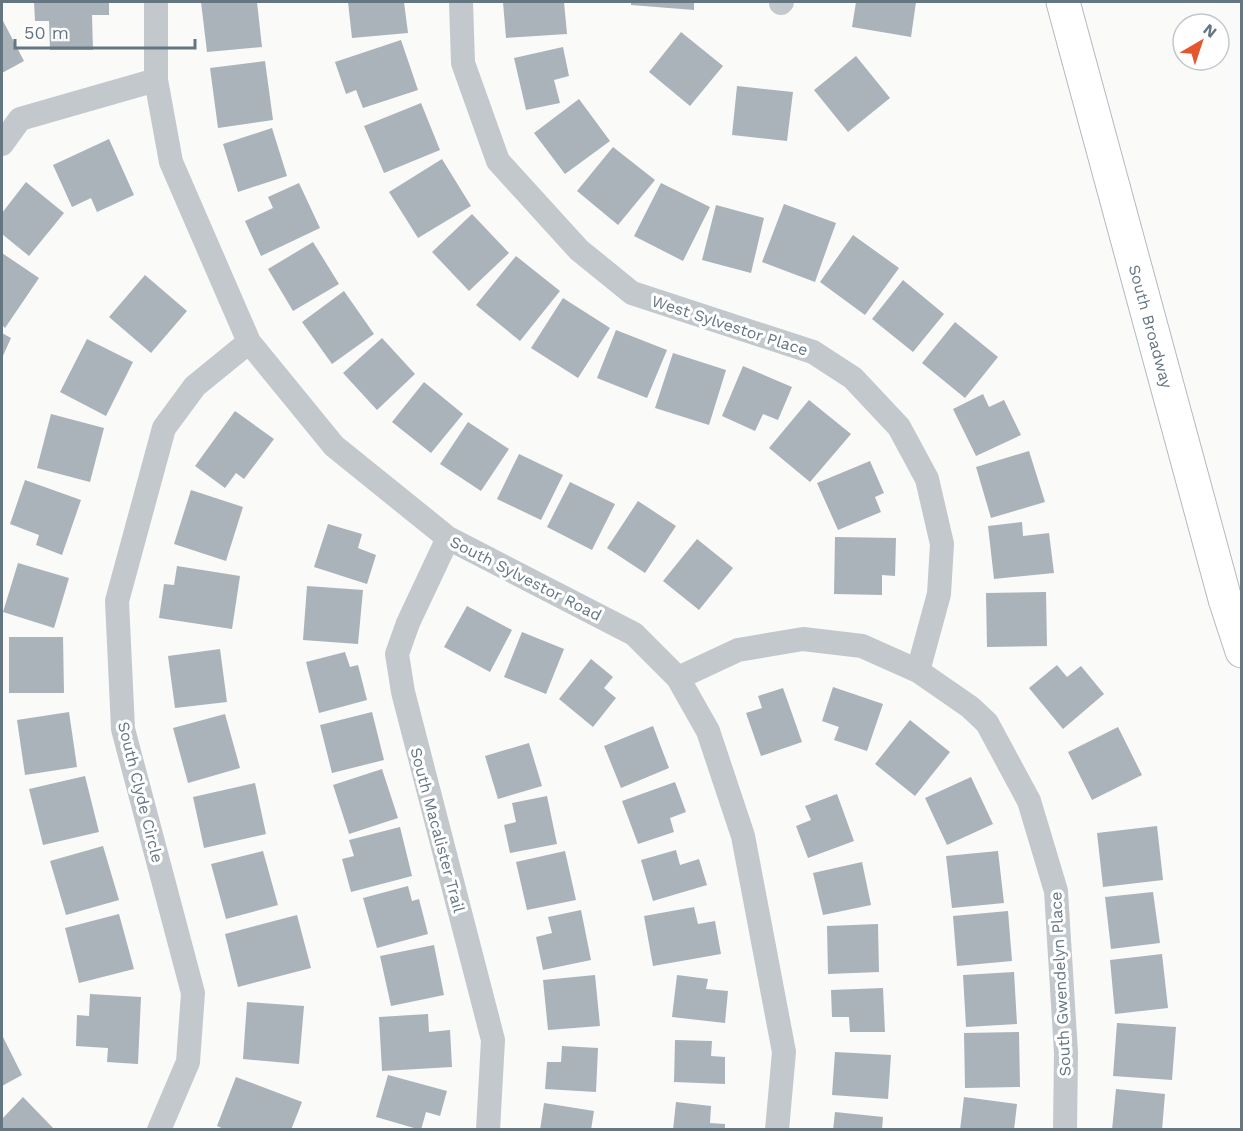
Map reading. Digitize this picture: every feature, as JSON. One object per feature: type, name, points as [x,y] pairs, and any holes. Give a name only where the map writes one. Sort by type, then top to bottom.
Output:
[{"type":"main road","name":"South Broadway","points":[[1063,2],[1222,587],[1242,651]]},
{"type":"street","name":"South Sylvestor Road","points":[[156,2],[156,80],[171,162],[249,342],[334,446],[447,538],[634,634],[678,678],[708,731],[743,836],[784,1052],[777,1130]]},
{"type":"street","name":"West Sylvestor Place","points":[[461,2],[463,63],[498,161],[579,250],[632,293],[813,352],[853,378],[898,427],[927,479],[942,544],[939,594],[918,670]]},
{"type":"street","points":[[2,144],[20,119],[156,80]]},
{"type":"street","name":"South Clyde Circle","points":[[159,1130],[188,1062],[193,993],[123,729],[117,601],[164,428],[195,386],[249,342]]},
{"type":"street","name":"South Macalister Trail","points":[[447,538],[408,623],[397,654],[403,692],[493,1040],[488,1130]]},
{"type":"street","points":[[678,678],[738,650],[803,639],[862,646],[918,670]]},
{"type":"street","name":"South Gwendelyn Place","points":[[918,670],[970,707],[987,723],[1029,801],[1056,891],[1066,1053],[1065,1130]]},
{"type":"building","points":[[34,2],[109,2],[109,15],[92,15],[93,50],[50,50],[49,21],[35,21]]},
{"type":"building","points":[[201,2],[257,2],[262,47],[207,52]]},
{"type":"building","points":[[348,2],[404,2],[408,33],[352,38]]},
{"type":"building","points":[[503,2],[564,2],[567,34],[506,38]]},
{"type":"building","points":[[631,2],[694,2],[694,10],[631,5]]},
{"type":"building","points":[[856,2],[916,2],[911,37],[852,27]]},
{"type":"building","points":[[2,19],[24,61],[2,73]]},
{"type":"building","points":[[681,32],[723,66],[690,106],[649,72]]},
{"type":"building","points":[[401,40],[418,90],[363,108],[356,90],[346,94],[335,62]]},
{"type":"building","points":[[563,47],[569,76],[554,80],[560,103],[526,110],[514,58]]},
{"type":"building","points":[[856,56],[890,98],[848,132],[814,90]]},
{"type":"building","points":[[265,61],[273,120],[218,128],[210,68]]},
{"type":"building","points":[[737,86],[793,92],[787,141],[732,135]]},
{"type":"building","points":[[579,99],[610,141],[565,174],[534,133]]},
{"type":"building","points":[[421,103],[440,150],[384,173],[364,126]]},
{"type":"building","points":[[272,128],[287,176],[238,192],[223,144]]},
{"type":"building","points":[[109,139],[134,195],[97,212],[91,198],[72,207],[53,165]]},
{"type":"building","points":[[613,147],[655,180],[618,225],[577,191]]},
{"type":"building","points":[[442,159],[471,206],[418,238],[389,192]]},
{"type":"building","points":[[26,182],[64,213],[29,256],[2,234],[2,213]]},
{"type":"building","points":[[299,183],[320,228],[261,256],[245,221],[273,208],[268,197]]},
{"type":"building","points":[[661,183],[710,207],[683,261],[634,236]]},
{"type":"building","points":[[784,204],[836,223],[815,282],[762,262]]},
{"type":"building","points":[[716,205],[764,218],[751,273],[702,260]]},
{"type":"building","points":[[472,214],[509,253],[469,291],[432,252]]},
{"type":"building","points":[[853,235],[899,268],[865,315],[820,282]]},
{"type":"building","points":[[313,242],[339,284],[293,311],[268,269]]},
{"type":"building","points":[[2,253],[39,278],[5,328],[2,325]]},
{"type":"building","points":[[516,256],[560,291],[520,341],[476,305]]},
{"type":"building","points":[[145,275],[187,311],[151,353],[109,317]]},
{"type":"building","points":[[903,280],[944,314],[913,352],[872,319]]},
{"type":"building","points":[[344,291],[374,334],[332,364],[302,322]]},
{"type":"building","points":[[563,298],[610,328],[578,378],[531,348]]},
{"type":"building","points":[[955,322],[998,357],[965,398],[922,363]]},
{"type":"building","points":[[616,330],[667,350],[647,398],[597,378]]},
{"type":"building","points":[[2,333],[11,338],[2,358]]},
{"type":"building","points":[[382,338],[415,374],[377,410],[343,373]]},
{"type":"building","points":[[87,339],[133,362],[106,416],[60,392]]},
{"type":"building","points":[[673,353],[726,370],[709,425],[655,408]]},
{"type":"building","points":[[743,366],[792,387],[778,420],[763,414],[755,431],[722,416]]},
{"type":"building","points":[[424,382],[463,414],[431,453],[392,422]]},
{"type":"building","points":[[983,394],[989,407],[1004,400],[1021,435],[976,456],[953,409]]},
{"type":"building","points":[[809,400],[851,434],[810,482],[769,448]]},
{"type":"building","points":[[235,411],[274,439],[244,479],[236,473],[225,488],[195,466]]},
{"type":"building","points":[[51,414],[104,428],[90,482],[37,468]]},
{"type":"building","points":[[468,422],[509,449],[481,491],[440,464]]},
{"type":"building","points":[[1029,451],[1045,502],[991,518],[976,467]]},
{"type":"building","points":[[519,454],[563,475],[541,520],[497,499]]},
{"type":"building","points":[[870,461],[884,493],[875,497],[881,512],[838,530],[817,483]]},
{"type":"building","points":[[25,480],[81,500],[62,555],[36,545],[39,535],[10,524]]},
{"type":"building","points":[[570,482],[615,504],[592,550],[547,527]]},
{"type":"building","points":[[191,490],[243,507],[226,561],[174,544]]},
{"type":"building","points":[[638,501],[676,526],[645,573],[607,548]]},
{"type":"building","points":[[1022,522],[1023,536],[1049,533],[1054,573],[994,579],[988,526]]},
{"type":"building","points":[[328,524],[362,534],[358,548],[376,555],[367,584],[314,567]]},
{"type":"building","points":[[835,537],[896,538],[895,576],[882,575],[882,595],[834,594]]},
{"type":"building","points":[[697,539],[733,568],[699,610],[663,581]]},
{"type":"building","points":[[18,563],[69,578],[54,628],[3,612]]},
{"type":"building","points":[[177,566],[240,576],[232,629],[159,618],[164,584],[174,585]]},
{"type":"building","points":[[307,586],[363,590],[358,644],[303,640]]},
{"type":"building","points":[[1046,592],[1047,646],[987,647],[986,593]]},
{"type":"building","points":[[467,606],[512,630],[490,672],[444,647]]},
{"type":"building","points":[[522,632],[564,649],[546,694],[504,677]]},
{"type":"building","points":[[9,637],[63,637],[64,693],[9,693]]},
{"type":"building","points":[[220,649],[227,702],[175,708],[168,656]]},
{"type":"building","points":[[345,652],[350,667],[358,665],[367,700],[319,713],[306,662]]},
{"type":"building","points":[[591,659],[613,677],[604,688],[616,698],[593,727],[559,699]]},
{"type":"building","points":[[1057,665],[1067,677],[1081,666],[1104,694],[1063,729],[1029,688]]},
{"type":"building","points":[[833,687],[883,704],[867,751],[834,740],[839,727],[822,721]]},
{"type":"building","points":[[783,688],[802,742],[761,756],[746,713],[762,708],[758,696]]},
{"type":"building","points":[[69,712],[77,767],[25,775],[17,720]]},
{"type":"building","points":[[372,712],[384,760],[332,773],[320,725]]},
{"type":"building","points":[[225,714],[240,768],[188,783],[173,728]]},
{"type":"building","points":[[910,720],[950,752],[915,796],[875,764]]},
{"type":"building","points":[[653,726],[669,768],[621,788],[604,746]]},
{"type":"building","points":[[1118,727],[1142,775],[1092,800],[1068,752]]},
{"type":"building","points":[[529,743],[542,786],[498,799],[485,756]]},
{"type":"building","points":[[382,769],[398,818],[349,834],[333,785]]},
{"type":"building","points":[[85,776],[99,832],[43,845],[29,789]]},
{"type":"building","points":[[971,777],[993,824],[947,845],[925,798]]},
{"type":"building","points":[[675,782],[686,812],[670,818],[674,832],[638,844],[622,801]]},
{"type":"building","points":[[255,783],[266,834],[204,848],[193,797]]},
{"type":"building","points":[[837,794],[854,841],[808,858],[796,826],[811,820],[805,806]]},
{"type":"building","points":[[547,796],[557,844],[510,853],[504,825],[516,822],[512,803]]},
{"type":"building","points":[[1157,826],[1163,880],[1103,887],[1097,833]]},
{"type":"building","points":[[400,827],[412,876],[351,892],[342,859],[354,856],[349,840]]},
{"type":"building","points":[[103,846],[119,900],[66,915],[50,861]]},
{"type":"building","points":[[676,850],[680,865],[699,859],[707,885],[653,901],[641,860]]},
{"type":"building","points":[[263,851],[278,905],[226,919],[211,864]]},
{"type":"building","points":[[565,851],[576,900],[527,910],[516,862]]},
{"type":"building","points":[[998,851],[1004,903],[952,908],[946,856]]},
{"type":"building","points":[[862,862],[871,905],[823,915],[813,873]]},
{"type":"building","points":[[408,886],[412,901],[419,899],[428,934],[377,948],[363,898]]},
{"type":"building","points":[[1153,892],[1160,943],[1111,949],[1105,897]]},
{"type":"building","points":[[694,907],[698,924],[715,921],[721,954],[653,966],[644,916]]},
{"type":"building","points":[[581,910],[591,960],[543,970],[536,937],[552,933],[548,917]]},
{"type":"building","points":[[1008,911],[1012,961],[957,966],[953,916]]},
{"type":"building","points":[[119,914],[134,969],[79,983],[65,928]]},
{"type":"building","points":[[297,915],[311,968],[238,987],[225,934]]},
{"type":"building","points":[[878,924],[879,972],[828,974],[827,926]]},
{"type":"building","points":[[434,945],[444,995],[391,1006],[380,956]]},
{"type":"building","points":[[1162,954],[1168,1008],[1115,1014],[1110,960]]},
{"type":"building","points":[[1014,972],[1017,1024],[966,1027],[963,975]]},
{"type":"building","points":[[595,975],[600,1026],[548,1030],[543,980]]},
{"type":"building","points":[[677,975],[708,979],[706,989],[728,991],[725,1023],[672,1017]]},
{"type":"building","points":[[883,988],[885,1032],[850,1032],[849,1017],[832,1017],[831,990]]},
{"type":"building","points":[[90,994],[141,997],[138,1064],[107,1062],[108,1048],[76,1046],[77,1015],[89,1016]]},
{"type":"building","points":[[247,1002],[304,1006],[299,1064],[243,1059]]},
{"type":"building","points":[[428,1014],[429,1032],[450,1030],[452,1067],[382,1071],[379,1017]]},
{"type":"building","points":[[1117,1023],[1176,1027],[1172,1080],[1113,1076]]},
{"type":"building","points":[[1019,1032],[1020,1087],[965,1088],[964,1033]]},
{"type":"building","points":[[2,1035],[22,1075],[2,1086]]},
{"type":"building","points":[[675,1040],[712,1041],[711,1056],[725,1057],[725,1084],[674,1082]]},
{"type":"building","points":[[562,1046],[598,1048],[596,1092],[545,1089],[547,1062],[561,1062]]},
{"type":"building","points":[[835,1052],[891,1055],[888,1099],[832,1095]]},
{"type":"building","points":[[388,1075],[447,1091],[440,1116],[426,1112],[421,1130],[376,1117]]},
{"type":"building","points":[[236,1077],[302,1102],[291,1130],[226,1130],[217,1126]]},
{"type":"building","points":[[1116,1089],[1165,1094],[1162,1130],[1112,1130]]},
{"type":"building","points":[[23,1097],[55,1130],[2,1130],[2,1119]]},
{"type":"building","points":[[964,1097],[1017,1104],[1014,1130],[960,1130]]},
{"type":"building","points":[[676,1102],[711,1106],[710,1123],[725,1124],[725,1130],[673,1130]]},
{"type":"building","points":[[544,1103],[594,1111],[591,1130],[540,1130]]},
{"type":"building","points":[[835,1112],[883,1117],[882,1130],[833,1130]]}]
